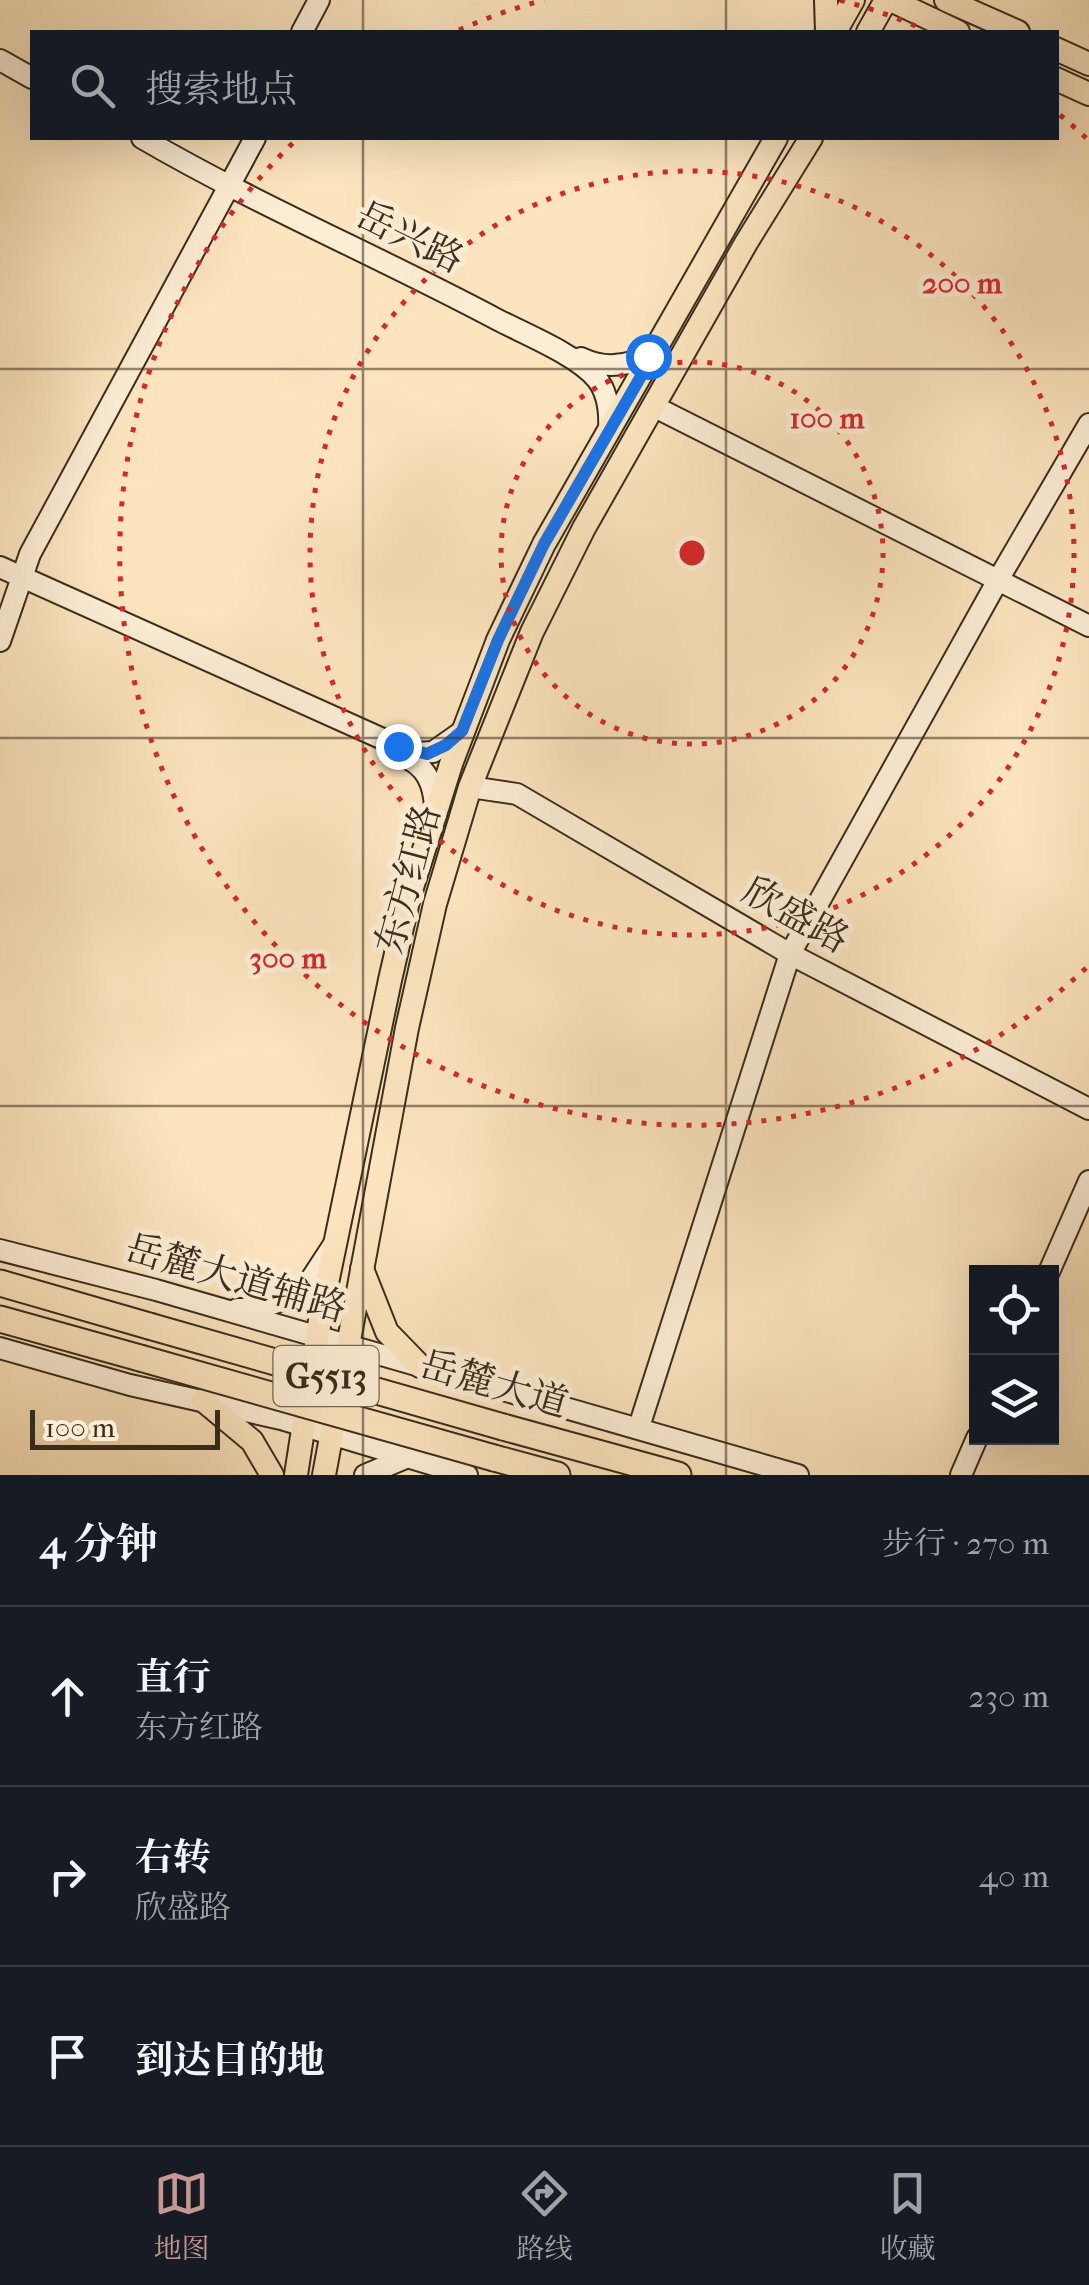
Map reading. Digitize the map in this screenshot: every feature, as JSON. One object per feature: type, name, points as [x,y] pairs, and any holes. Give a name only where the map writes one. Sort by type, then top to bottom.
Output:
[{"type":"highway","name":"岳麓大道","points":[[0,1284],[678,1475]]},
{"type":"highway","name":"岳麓大道","points":[[0,1318],[557,1475]]},
{"type":"main road","points":[[826,0],[831,30]]},
{"type":"main road","points":[[832,30],[852,0]]},
{"type":"main road","points":[[869,30],[888,0],[954,30]]},
{"type":"main road","points":[[946,0],[1013,30]]},
{"type":"main road","points":[[969,0],[986,18]]},
{"type":"main road","points":[[1059,50],[1089,64]]},
{"type":"main road","points":[[1059,80],[1089,94]]},
{"type":"main road","name":"东方红路","points":[[296,1475],[335,1242],[390,980],[435,808],[462,731],[526,580],[775,140]]},
{"type":"main road","name":"东方红路","points":[[324,1475],[422,960],[470,787],[508,687],[558,576],[810,140]]},
{"type":"main road","points":[[362,1269],[387,1332],[420,1366]]},
{"type":"main road","points":[[202,1400],[252,1441],[272,1475]]},
{"type":"street","points":[[303,30],[323,0]]},
{"type":"street","points":[[311,30],[323,0]]},
{"type":"street","points":[[0,57],[30,73]]},
{"type":"street","name":"岳兴路","points":[[146,140],[442,290],[584,367],[603,389],[609,409],[609,430]]},
{"type":"street","name":"岳兴路","points":[[159,140],[227,182],[474,300],[587,361],[617,366],[655,352]]},
{"type":"street","points":[[227,182],[245,140]]},
{"type":"street","points":[[0,612],[10,575],[254,140]]},
{"type":"street","points":[[654,406],[1089,626]]},
{"type":"street","points":[[638,1427],[790,954],[1089,424]]},
{"type":"street","points":[[0,642],[10,575]]},
{"type":"street","points":[[10,575],[414,753],[433,752],[462,731]]},
{"type":"street","points":[[10,575],[414,761],[432,784],[435,808]]},
{"type":"street","name":"欣盛路","points":[[470,787],[518,794],[790,954],[1089,1109]]},
{"type":"street","points":[[1052,1265],[1089,1182]]},
{"type":"street","points":[[216,1310],[258,1308],[302,1294],[335,1242]]},
{"type":"street","name":"岳麓大道辅路","points":[[0,1250],[156,1290],[798,1475]]},
{"type":"street","points":[[0,1348],[130,1385],[304,1426],[467,1475]]},
{"type":"street","points":[[961,1475],[974,1445]]},
{"type":"street","points":[[365,1475],[408,1458]]},
{"type":"route","points":[[398,746],[427,754],[454,740],[462,731],[526,580],[655,352],[648,356]]}]
